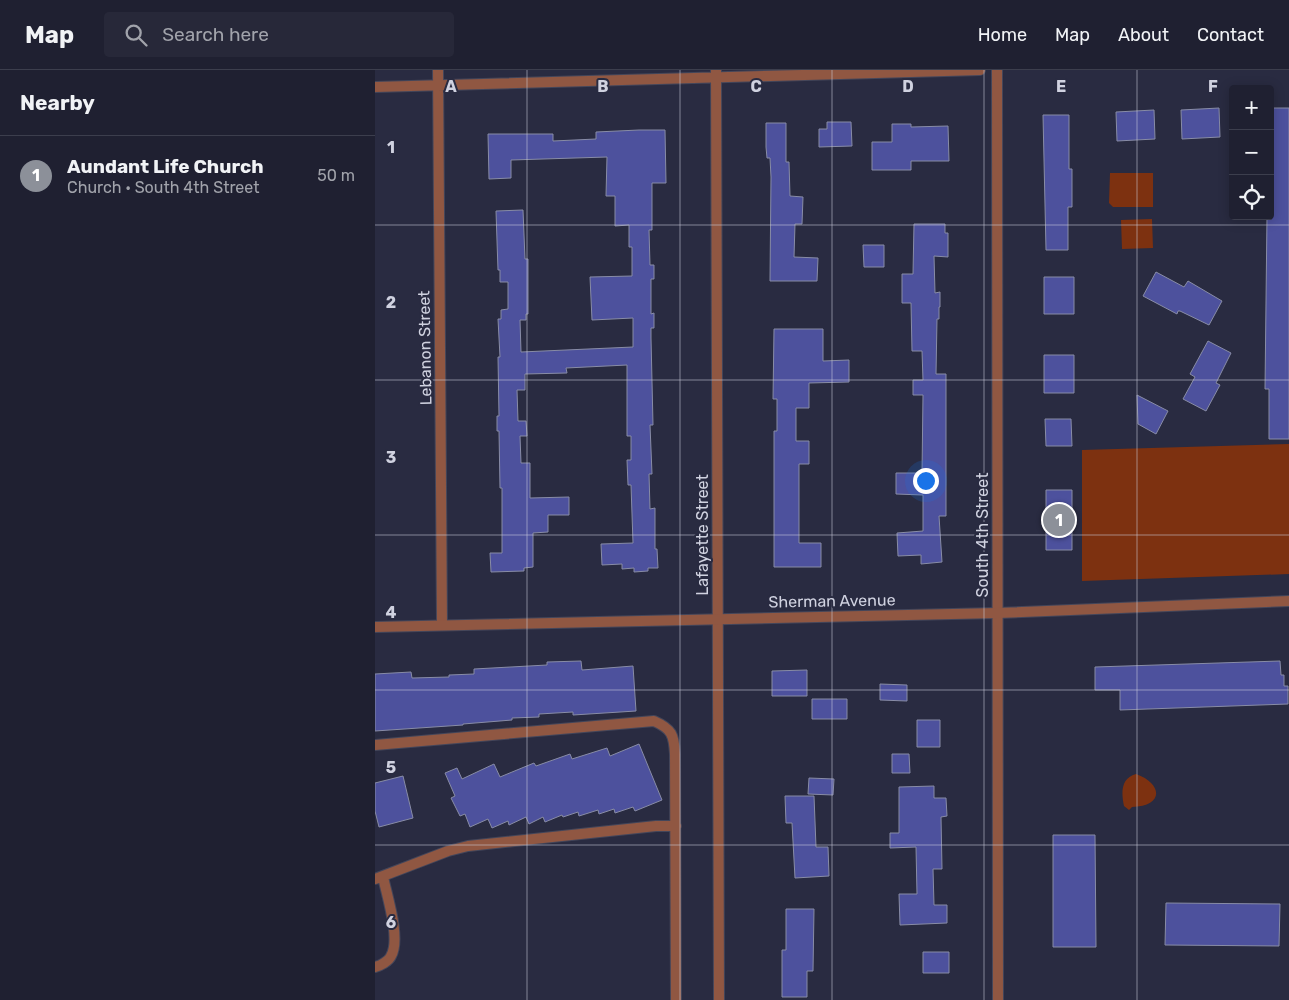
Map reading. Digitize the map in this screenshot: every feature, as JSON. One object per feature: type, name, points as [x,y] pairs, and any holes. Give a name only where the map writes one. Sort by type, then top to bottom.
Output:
[{"type":"street","name":"Lebanon Street","points":[[437,70],[443,625]]},
{"type":"street","points":[[375,87],[716,73],[980,70]]},
{"type":"street","name":"South 4th Street","points":[[997,70],[998,1000]]},
{"type":"street","name":"Lafayette Street","points":[[716,73],[719,1000]]},
{"type":"street","name":"Sherman Avenue","points":[[375,627],[997,613],[1289,601]]},
{"type":"street","points":[[375,746],[654,721],[668,727],[674,740],[676,1000]]},
{"type":"street","points":[[375,967],[391,956],[395,936],[379,878],[448,851],[468,846],[656,826],[675,826]]},
{"type":"shaded area","points":[[1110,173],[1153,173],[1153,207],[1113,207],[1109,203]]},
{"type":"shaded area","points":[[1152,219],[1153,248],[1122,249],[1121,220]]},
{"type":"shaded area","points":[[1289,444],[1289,574],[1082,581],[1082,450]]},
{"type":"shaded area","points":[[1136,774],[1152,783],[1156,794],[1150,803],[1132,807],[1129,810],[1124,806],[1123,786],[1127,779]]},
{"type":"building","points":[[1219,108],[1220,137],[1182,139],[1181,110]]},
{"type":"building","points":[[1274,108],[1289,108],[1289,439],[1269,439],[1269,389],[1265,389],[1267,220],[1274,220]]},
{"type":"building","points":[[1154,110],[1155,139],[1117,141],[1116,112]]},
{"type":"building","points":[[1043,115],[1069,115],[1069,169],[1072,169],[1072,207],[1068,207],[1068,250],[1046,250]]},
{"type":"building","points":[[827,122],[851,122],[852,146],[819,147],[819,129],[827,129]]},
{"type":"building","points":[[766,123],[786,123],[786,162],[789,162],[790,196],[803,197],[802,224],[795,224],[794,257],[818,258],[817,281],[770,281],[771,177],[770,158],[767,158]]},
{"type":"building","points":[[892,124],[911,124],[911,127],[948,126],[949,161],[911,161],[911,170],[872,170],[872,142],[892,142]]},
{"type":"building","points":[[665,130],[666,183],[652,183],[652,230],[649,230],[650,265],[654,265],[654,279],[651,279],[651,314],[654,313],[654,328],[651,328],[653,425],[650,425],[652,474],[649,474],[650,509],[655,508],[655,549],[657,549],[658,568],[648,568],[648,571],[634,572],[634,568],[622,569],[622,564],[602,565],[601,544],[633,543],[631,485],[628,485],[627,460],[631,460],[631,436],[627,436],[627,365],[566,368],[567,373],[525,374],[525,390],[517,390],[518,421],[526,421],[527,436],[520,436],[521,463],[530,463],[530,498],[569,497],[569,515],[548,515],[548,532],[533,533],[533,567],[524,568],[524,571],[491,572],[490,553],[502,553],[502,488],[500,488],[499,431],[497,431],[497,416],[499,416],[498,357],[500,357],[498,319],[501,319],[501,310],[508,309],[508,282],[500,282],[500,270],[498,270],[496,211],[523,210],[525,259],[528,259],[528,314],[526,314],[526,320],[520,320],[521,352],[633,347],[633,318],[592,320],[590,277],[632,276],[632,247],[629,247],[629,225],[615,226],[615,196],[606,196],[607,157],[511,160],[511,178],[489,179],[488,134],[553,134],[553,141],[596,139],[596,132]]},
{"type":"building","points":[[914,224],[945,224],[945,233],[948,233],[948,257],[934,256],[935,293],[940,292],[939,319],[937,319],[936,374],[946,374],[946,516],[939,516],[942,562],[921,564],[921,555],[898,556],[897,533],[923,531],[923,495],[896,494],[896,473],[922,473],[923,395],[913,395],[913,380],[923,380],[922,351],[912,351],[911,303],[902,303],[902,274],[913,274]]},
{"type":"building","points":[[863,245],[884,245],[884,267],[864,267]]},
{"type":"building","points":[[1156,272],[1184,287],[1188,281],[1222,301],[1209,325],[1180,311],[1177,314],[1143,296]]},
{"type":"building","points":[[1044,277],[1074,277],[1074,314],[1044,314]]},
{"type":"building","points":[[774,329],[823,329],[823,361],[849,360],[849,382],[809,383],[809,408],[796,408],[796,441],[809,441],[809,464],[799,464],[799,543],[821,543],[821,567],[774,567],[774,431],[777,431],[777,399],[773,399]]},
{"type":"building","points":[[1208,341],[1231,353],[1216,383],[1220,385],[1206,411],[1183,399],[1195,377],[1190,374]]},
{"type":"building","points":[[1044,355],[1074,355],[1074,393],[1044,393]]},
{"type":"building","points":[[1137,395],[1168,411],[1156,434],[1138,424]]},
{"type":"building","points":[[1045,419],[1071,419],[1072,446],[1046,446]]},
{"type":"building","points":[[1046,490],[1072,490],[1072,550],[1046,550]]},
{"type":"building","points":[[581,661],[582,670],[633,666],[636,711],[573,715],[573,712],[539,714],[539,717],[512,718],[512,720],[375,731],[375,674],[411,672],[412,678],[449,677],[449,675],[474,674],[474,669],[547,665],[547,662]]},
{"type":"building","points":[[1280,661],[1281,675],[1284,675],[1284,686],[1288,686],[1288,704],[1120,710],[1120,690],[1095,690],[1095,667]]},
{"type":"building","points":[[807,670],[807,696],[772,696],[772,671]]},
{"type":"building","points":[[880,684],[907,685],[907,701],[880,700]]},
{"type":"building","points":[[812,699],[847,699],[847,719],[812,719]]},
{"type":"building","points":[[917,720],[940,720],[940,747],[917,747]]},
{"type":"building","points":[[639,744],[662,800],[635,811],[633,807],[615,813],[614,809],[599,814],[598,810],[579,816],[578,812],[563,817],[562,815],[545,822],[543,817],[529,824],[526,817],[509,825],[508,821],[492,828],[488,819],[470,827],[465,814],[460,816],[451,798],[455,796],[445,773],[457,768],[462,779],[494,764],[500,777],[534,763],[536,766],[570,754],[572,759],[607,748],[610,756]]},
{"type":"building","points":[[892,754],[909,754],[910,773],[892,773]]},
{"type":"building","points":[[403,776],[413,818],[379,827],[375,811],[375,783]]},
{"type":"building","points":[[809,778],[834,779],[833,795],[808,794]]},
{"type":"building","points":[[934,786],[934,798],[946,798],[947,816],[941,817],[942,869],[933,869],[934,905],[947,905],[947,923],[900,925],[899,894],[917,894],[916,847],[890,848],[890,833],[899,833],[899,787]]},
{"type":"building","points":[[785,796],[814,796],[816,847],[828,847],[829,876],[795,878],[792,823],[786,823]]},
{"type":"building","points":[[1053,835],[1095,835],[1096,947],[1053,947]]},
{"type":"building","points":[[1166,903],[1280,904],[1279,946],[1165,945]]},
{"type":"building","points":[[786,909],[814,909],[813,971],[807,971],[807,997],[782,997],[782,950],[786,950]]},
{"type":"building","points":[[923,952],[949,952],[949,973],[923,973]]},
{"type":"place","name":"Aundant Life Church","points":[[1059,520]]}]
